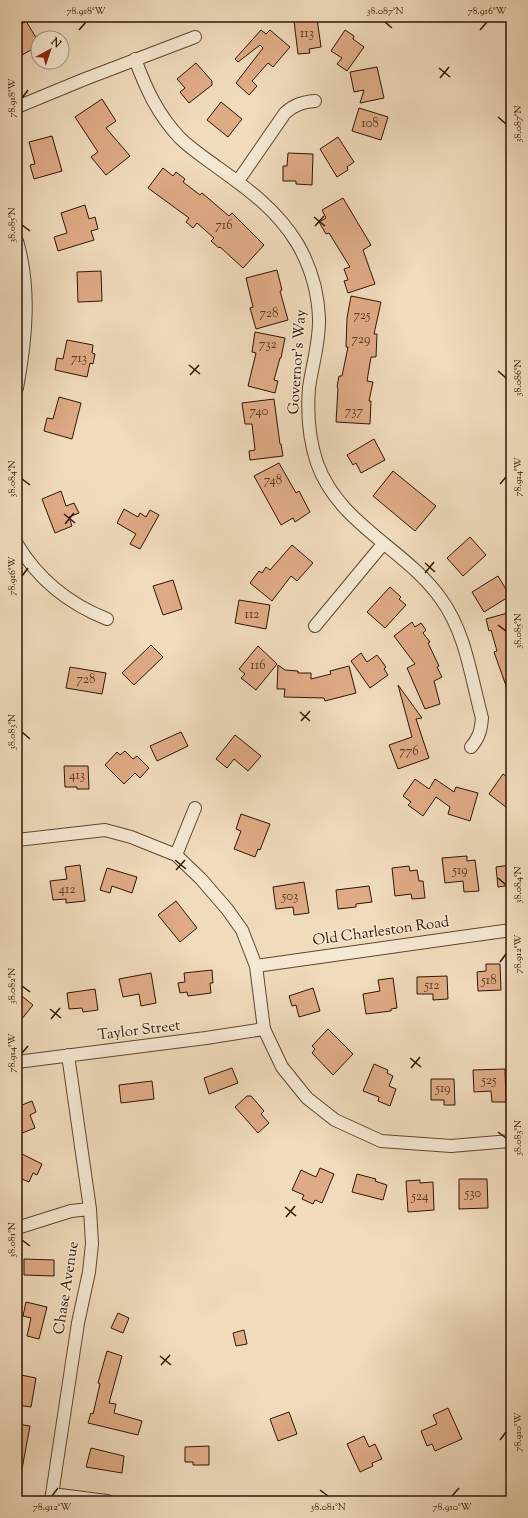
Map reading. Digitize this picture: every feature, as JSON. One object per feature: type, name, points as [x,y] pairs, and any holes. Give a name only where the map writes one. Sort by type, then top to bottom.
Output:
[{"type":"street","points":[[17,107],[135,59],[195,37]]},
{"type":"street","name":"Governor's Way","points":[[135,59],[145,87],[164,120],[180,138],[196,152],[257,196],[278,216],[298,244],[313,280],[318,300],[319,320],[316,351],[309,388],[308,409],[314,452],[324,476],[337,498],[362,526],[429,583],[444,604],[459,632],[482,718],[481,730],[477,740],[471,747]]},
{"type":"street","points":[[238,182],[285,113],[292,107],[302,102],[315,101]]},
{"type":"street","points":[[17,240],[24,277],[26,308],[22,358],[17,388]]},
{"type":"street","points":[[17,544],[21,559],[63,595],[80,606],[107,619]]},
{"type":"street","points":[[315,626],[384,544]]},
{"type":"street","points":[[176,855],[195,808]]},
{"type":"street","points":[[17,840],[105,830],[131,837],[176,855],[201,878],[227,909],[242,930],[256,966],[264,1029],[282,1067],[307,1098],[335,1120],[381,1141],[451,1146],[511,1141]]},
{"type":"street","name":"Old Charleston Road","points":[[256,966],[511,930]]},
{"type":"street","name":"Taylor Street","points":[[17,1062],[206,1038],[264,1029]]},
{"type":"street","name":"Chase Avenue","points":[[52,1497],[78,1323],[89,1272],[92,1244],[90,1209],[68,1056]]},
{"type":"street","points":[[17,1228],[71,1211],[90,1209]]},
{"type":"street","points":[[52,1497],[107,1501]]},
{"type":"building","points":[[317,18],[321,47],[309,49],[310,53],[298,54],[294,21]]},
{"type":"building","points":[[26,21],[31,30],[30,30],[30,51],[17,58],[17,27]]},
{"type":"building","points":[[261,30],[266,34],[270,30],[290,47],[273,67],[268,63],[252,81],[257,86],[249,95],[236,83],[263,48],[260,45],[238,62],[235,59]]},
{"type":"building","points":[[345,30],[354,36],[353,39],[364,47],[347,71],[337,64],[342,58],[331,51]]},
{"type":"building","points":[[196,63],[212,81],[212,85],[189,103],[180,92],[185,88],[177,79]]},
{"type":"building","points":[[377,67],[384,98],[360,103],[364,90],[354,92],[350,72]]},
{"type":"building","points":[[102,99],[116,121],[106,128],[130,156],[106,175],[91,157],[98,152],[75,117]]},
{"type":"building","points":[[221,102],[242,119],[228,137],[207,120]]},
{"type":"building","points":[[359,108],[388,117],[381,140],[352,131]]},
{"type":"building","points":[[52,136],[62,171],[34,179],[30,165],[35,164],[29,142]]},
{"type":"building","points":[[338,137],[354,162],[347,167],[348,170],[337,177],[320,149]]},
{"type":"building","points":[[288,153],[313,154],[312,185],[296,184],[296,181],[283,181],[283,166],[287,166]]},
{"type":"building","points":[[163,168],[173,176],[176,172],[185,179],[183,182],[200,195],[202,193],[229,216],[232,213],[264,245],[243,268],[220,247],[219,248],[211,241],[214,238],[197,223],[193,228],[186,222],[189,218],[148,188]]},
{"type":"building","points":[[343,198],[371,245],[363,250],[375,284],[348,293],[344,281],[348,280],[344,269],[350,267],[329,233],[326,234],[319,222],[326,218],[322,210]]},
{"type":"building","points":[[85,205],[89,219],[95,217],[98,229],[91,231],[94,240],[58,251],[54,237],[67,233],[61,213]]},
{"type":"building","points":[[277,270],[282,290],[280,291],[288,320],[256,329],[250,308],[253,307],[246,278]]},
{"type":"building","points":[[101,271],[102,301],[78,302],[77,272]]},
{"type":"building","points":[[351,296],[381,302],[374,334],[377,334],[376,357],[371,357],[367,381],[373,382],[369,401],[371,401],[370,424],[336,422],[337,387],[339,376],[342,376],[348,347],[346,347],[347,318]]},
{"type":"building","points":[[255,332],[285,338],[274,380],[278,381],[275,393],[248,386],[256,353],[252,352]]},
{"type":"building","points":[[67,340],[93,345],[92,353],[95,354],[93,364],[90,363],[87,377],[55,370],[57,358],[63,359]]},
{"type":"building","points":[[59,397],[81,403],[72,439],[44,431],[47,418],[53,419]]},
{"type":"building","points":[[274,399],[283,456],[250,460],[249,451],[255,450],[252,424],[245,424],[242,403]]},
{"type":"building","points":[[374,439],[385,460],[361,473],[356,463],[353,465],[347,455]]},
{"type":"building","points":[[279,463],[296,493],[299,491],[310,512],[295,522],[293,518],[281,525],[254,476]]},
{"type":"building","points":[[393,471],[436,506],[415,531],[373,496]]},
{"type":"building","points":[[61,491],[66,506],[74,503],[79,513],[69,517],[72,526],[55,533],[42,499]]},
{"type":"building","points":[[124,509],[138,517],[140,513],[146,517],[150,510],[159,515],[140,549],[130,544],[136,534],[117,523]]},
{"type":"building","points":[[470,537],[486,555],[463,576],[447,558]]},
{"type":"building","points":[[292,545],[313,563],[297,581],[291,576],[272,601],[250,583],[259,571],[262,573],[266,567],[270,570]]},
{"type":"building","points":[[498,576],[510,596],[484,612],[472,592]]},
{"type":"building","points":[[173,580],[182,609],[163,615],[153,586]]},
{"type":"building","points":[[390,587],[401,597],[399,599],[406,605],[385,628],[367,612]]},
{"type":"building","points":[[239,600],[270,605],[266,629],[235,623]]},
{"type":"building","points":[[511,612],[510,697],[494,652],[497,651],[486,619]]},
{"type":"building","points":[[412,622],[415,627],[421,623],[426,630],[423,633],[430,642],[428,643],[439,666],[437,667],[442,677],[434,681],[440,704],[425,709],[407,668],[415,664],[394,636]]},
{"type":"building","points":[[151,645],[163,657],[134,685],[122,673]]},
{"type":"building","points":[[258,646],[277,664],[256,690],[241,678],[245,674],[239,669]]},
{"type":"building","points":[[361,653],[367,662],[377,655],[386,667],[384,669],[388,675],[370,688],[351,661]]},
{"type":"building","points":[[278,665],[285,670],[298,671],[298,673],[311,673],[311,679],[331,674],[330,671],[349,666],[356,693],[325,701],[324,698],[284,697],[285,689],[277,689]]},
{"type":"building","points":[[70,667],[106,673],[102,694],[66,688]]},
{"type":"building","points":[[398,685],[422,718],[416,719],[429,758],[398,769],[389,745],[412,737]]},
{"type":"building","points":[[181,732],[188,746],[157,761],[150,746]]},
{"type":"building","points":[[235,735],[261,756],[248,771],[234,759],[227,768],[216,759]]},
{"type":"building","points":[[125,751],[133,759],[137,756],[149,768],[140,778],[135,773],[124,784],[105,765],[117,752],[120,755]]},
{"type":"building","points":[[64,766],[88,766],[89,789],[65,787]]},
{"type":"building","points":[[503,774],[511,780],[511,811],[489,794]]},
{"type":"building","points":[[415,779],[429,789],[435,779],[454,792],[456,787],[478,793],[470,821],[448,814],[450,807],[436,797],[423,816],[408,805],[411,802],[403,796]]},
{"type":"building","points":[[241,814],[270,824],[260,850],[258,849],[255,857],[234,849],[241,831],[236,829]]},
{"type":"building","points":[[467,856],[467,861],[475,860],[479,891],[464,892],[463,881],[445,883],[442,858]]},
{"type":"building","points":[[80,865],[85,901],[66,903],[66,899],[53,900],[50,881],[67,879],[65,867]]},
{"type":"building","points":[[511,865],[511,885],[498,887],[496,867]]},
{"type":"building","points":[[409,866],[410,871],[417,870],[419,881],[423,881],[425,898],[412,899],[411,894],[395,896],[392,868]]},
{"type":"building","points":[[107,868],[137,877],[132,893],[112,886],[110,893],[100,890]]},
{"type":"building","points":[[304,882],[309,913],[294,915],[293,907],[276,909],[273,887]]},
{"type":"building","points":[[369,886],[372,902],[356,904],[356,907],[338,909],[336,890]]},
{"type":"building","points":[[176,901],[197,928],[180,942],[158,915]]},
{"type":"building","points":[[486,964],[500,964],[501,990],[478,991],[477,972],[486,971]]},
{"type":"building","points":[[212,970],[213,983],[210,983],[211,993],[188,996],[187,992],[180,993],[178,983],[185,982],[184,973]]},
{"type":"building","points":[[151,973],[156,1003],[141,1006],[139,994],[123,997],[119,979]]},
{"type":"building","points":[[447,976],[448,999],[433,1000],[433,994],[417,994],[417,977]]},
{"type":"building","points":[[393,978],[397,1008],[391,1009],[391,1011],[366,1014],[363,994],[380,991],[378,980]]},
{"type":"building","points":[[313,988],[320,1011],[299,1017],[296,1005],[292,1006],[289,996]]},
{"type":"building","points":[[95,989],[98,1010],[83,1012],[82,1008],[69,1009],[67,993]]},
{"type":"building","points":[[17,992],[33,1005],[17,1025]]},
{"type":"building","points":[[328,1029],[353,1054],[333,1075],[312,1053],[315,1049],[312,1046]]},
{"type":"building","points":[[374,1064],[388,1070],[387,1073],[393,1076],[389,1086],[396,1089],[390,1106],[378,1101],[379,1097],[363,1091]]},
{"type":"building","points":[[232,1068],[238,1083],[209,1094],[204,1078]]},
{"type":"building","points":[[505,1069],[506,1102],[492,1102],[491,1091],[474,1092],[473,1070]]},
{"type":"building","points":[[431,1079],[454,1079],[455,1105],[444,1105],[444,1100],[431,1100]]},
{"type":"building","points":[[152,1081],[154,1099],[121,1103],[119,1085]]},
{"type":"building","points":[[247,1096],[251,1096],[264,1111],[261,1114],[269,1123],[258,1133],[235,1107]]},
{"type":"building","points":[[32,1101],[36,1112],[30,1115],[35,1128],[17,1135],[17,1107]]},
{"type":"building","points":[[20,1153],[42,1164],[37,1175],[33,1173],[29,1182],[17,1177],[17,1160]]},
{"type":"building","points":[[320,1168],[334,1174],[322,1203],[315,1200],[313,1204],[302,1199],[304,1195],[292,1190],[301,1170],[316,1177]]},
{"type":"building","points":[[357,1174],[376,1179],[375,1181],[387,1185],[383,1200],[352,1192]]},
{"type":"building","points":[[459,1179],[487,1179],[488,1208],[459,1209]]},
{"type":"building","points":[[420,1180],[420,1183],[433,1182],[434,1210],[408,1212],[406,1181]]},
{"type":"building","points":[[24,1259],[54,1260],[54,1276],[24,1275]]},
{"type":"building","points":[[26,1302],[47,1307],[39,1339],[27,1336],[31,1318],[23,1316]]},
{"type":"building","points":[[118,1313],[129,1318],[123,1333],[111,1328]]},
{"type":"building","points":[[244,1330],[247,1344],[236,1346],[233,1333]]},
{"type":"building","points":[[107,1351],[122,1356],[109,1403],[116,1404],[114,1413],[142,1421],[138,1435],[88,1423],[91,1413],[93,1414],[100,1384],[98,1383]]},
{"type":"building","points":[[21,1375],[36,1378],[31,1407],[17,1405]]},
{"type":"building","points":[[448,1408],[462,1439],[435,1451],[432,1444],[427,1446],[421,1431],[437,1424],[433,1415]]},
{"type":"building","points":[[289,1412],[297,1434],[278,1441],[270,1419]]},
{"type":"building","points":[[17,1424],[30,1426],[22,1469],[17,1469]]},
{"type":"building","points":[[364,1436],[369,1447],[375,1444],[382,1459],[372,1463],[373,1466],[360,1472],[347,1444]]},
{"type":"building","points":[[209,1446],[209,1465],[193,1465],[193,1462],[185,1462],[185,1447]]},
{"type":"building","points":[[91,1448],[124,1456],[122,1473],[86,1467]]}]
